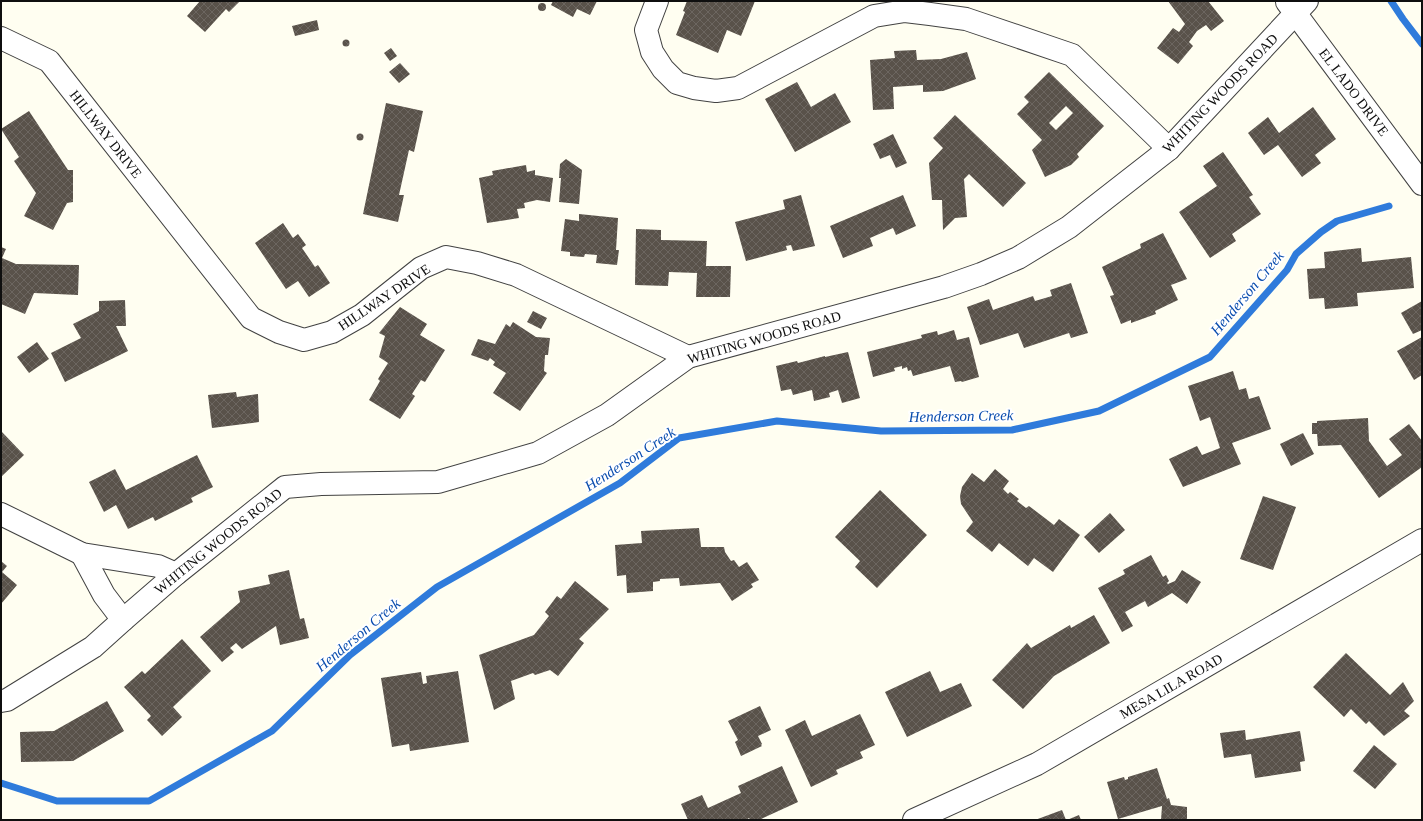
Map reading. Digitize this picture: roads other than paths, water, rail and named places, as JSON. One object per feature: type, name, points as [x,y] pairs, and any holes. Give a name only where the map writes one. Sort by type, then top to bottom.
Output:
[{"type":"street","points":[[657,1],[646,30],[652,52],[663,69],[677,83],[694,88],[716,91],[738,88],[874,16],[905,11],[930,14],[966,19],[1072,55],[1169,149]]},
{"type":"street","name":"WHITING WOODS ROAD","points":[[1,701],[7,700],[93,647],[176,574],[285,487],[321,484],[438,482],[538,454],[607,415],[688,357],[944,287],[981,274],[1018,258],[1069,226],[1169,149],[1296,5]]},
{"type":"street","name":"EL LADO DRIVE","points":[[1296,5],[1422,184]]},
{"type":"street","name":"HILLWAY DRIVE","points":[[1,38],[49,61],[251,318],[279,332],[304,340],[332,332],[362,315],[421,268],[446,257],[477,263],[516,275],[688,357]]},
{"type":"street","points":[[1,514],[82,554],[158,566],[176,574]]},
{"type":"street","name":"MESA LILA ROAD","points":[[914,820],[1037,764],[1422,540]]},
{"type":"street","points":[[82,554],[104,595],[122,620]]},
{"type":"waterway","points":[[1391,1],[1422,44]]},
{"type":"waterway","name":"Henderson Creek","points":[[1,783],[57,801],[149,801],[272,731],[350,655],[437,587],[620,483],[679,438],[777,421],[881,431],[1012,430],[1099,411],[1210,357],[1287,270],[1296,254],[1321,232],[1337,221],[1389,206]]}]
